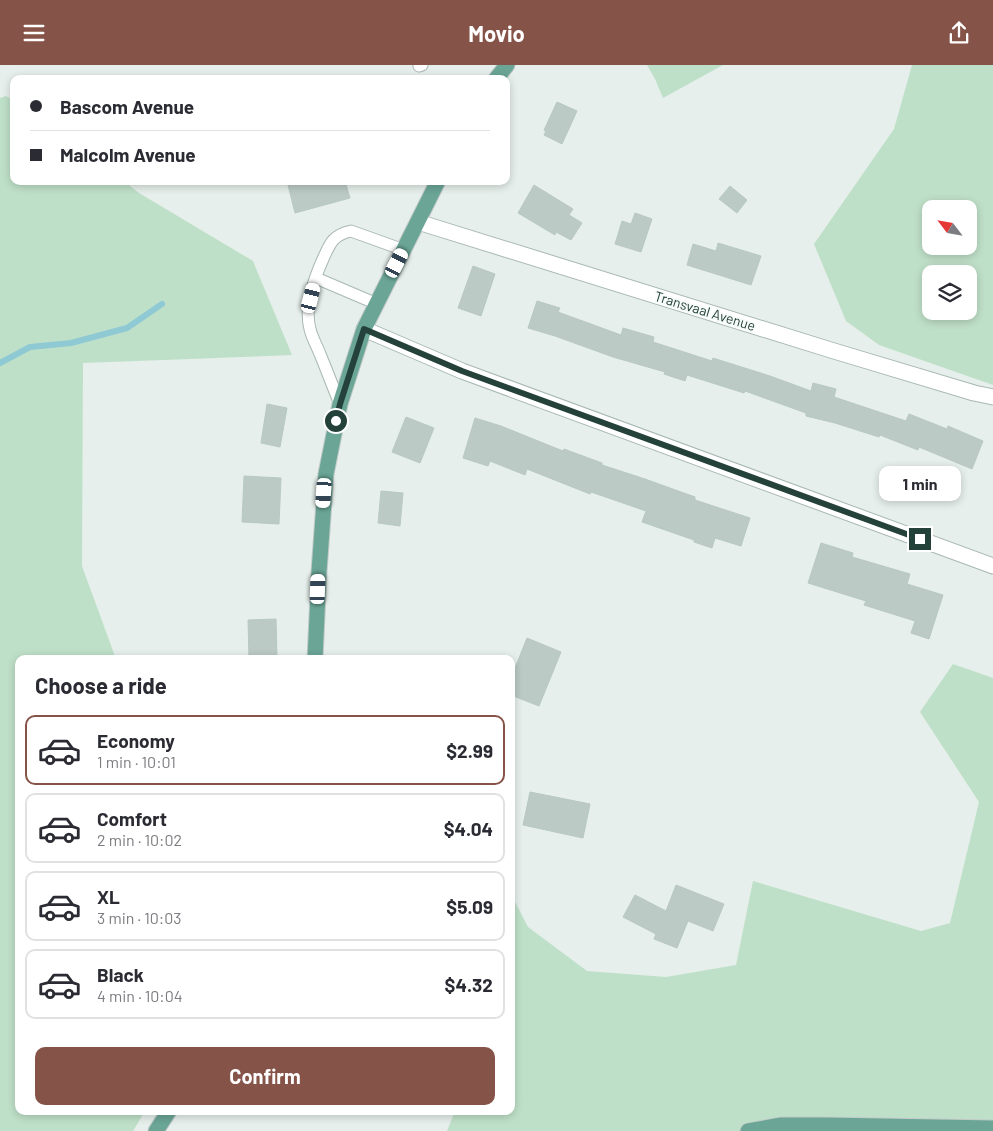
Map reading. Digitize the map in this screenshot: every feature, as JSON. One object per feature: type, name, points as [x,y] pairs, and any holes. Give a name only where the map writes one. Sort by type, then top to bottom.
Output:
[{"type":"main road","points":[[499,75],[507,65]]},
{"type":"main road","points":[[315,655],[326,474],[340,404],[364,329],[436,185]]},
{"type":"main road","points":[[156,1131],[166,1115]]},
{"type":"main road","points":[[748,1131],[781,1125],[993,1128]]},
{"type":"street","name":"Transvaal Avenue","points":[[418,222],[834,351],[993,397]]},
{"type":"street","points":[[364,329],[462,371],[993,566]]},
{"type":"lane","points":[[340,404],[310,328],[309,312],[317,272],[329,246],[335,237],[342,233],[351,231],[404,250]]},
{"type":"lane","points":[[316,278],[377,304]]},
{"type":"green space","points":[[647,65],[723,65],[663,98]]},
{"type":"green space","points":[[912,65],[993,65],[993,385],[879,345],[846,321],[814,244],[894,129]]},
{"type":"green space","points":[[6,96],[10,98],[10,185],[129,185],[139,193],[253,261],[292,355],[83,363],[82,566],[115,655],[15,655],[15,1115],[143,1115],[133,1131],[0,1131],[0,98]]},
{"type":"green space","points":[[953,664],[993,678],[993,1131],[447,1131],[453,1115],[515,1115],[515,902],[528,927],[587,971],[666,977],[736,965],[753,881],[921,931],[950,923],[979,802],[920,712]]},
{"type":"building","points":[[557,102],[577,111],[562,144],[544,135],[546,131],[544,130]]},
{"type":"building","points":[[288,185],[346,185],[350,198],[295,213]]},
{"type":"building","points":[[534,185],[573,209],[569,215],[582,223],[571,240],[556,232],[555,235],[518,213]]},
{"type":"building","points":[[730,186],[747,200],[737,213],[719,199]]},
{"type":"building","points":[[635,213],[652,219],[641,252],[615,244],[622,221],[631,224]]},
{"type":"building","points":[[718,243],[761,256],[751,285],[687,265],[693,244],[716,251]]},
{"type":"building","points":[[473,266],[495,274],[481,316],[458,308]]},
{"type":"building","points":[[537,301],[560,308],[558,312],[621,335],[623,328],[654,337],[653,342],[712,361],[713,358],[811,391],[813,383],[836,389],[834,397],[906,421],[909,414],[947,429],[948,426],[983,441],[972,469],[919,447],[918,450],[880,435],[879,437],[806,416],[806,413],[745,391],[744,393],[687,375],[685,381],[664,374],[665,372],[613,357],[528,328]]},
{"type":"building","points":[[267,404],[287,408],[280,447],[261,443]]},
{"type":"building","points":[[406,417],[434,428],[420,463],[392,452]]},
{"type":"building","points":[[475,418],[695,497],[695,500],[750,518],[741,546],[715,538],[712,548],[642,522],[646,511],[591,492],[590,494],[527,469],[525,475],[490,461],[488,466],[463,458]]},
{"type":"building","points":[[244,476],[281,478],[279,524],[242,522]]},
{"type":"building","points":[[381,491],[403,493],[400,526],[378,523]]},
{"type":"building","points":[[821,543],[853,553],[852,557],[910,574],[907,584],[943,595],[929,639],[911,633],[915,621],[864,605],[866,601],[808,583]]},
{"type":"building","points":[[276,619],[277,655],[249,655],[248,620]]},
{"type":"building","points":[[527,638],[561,652],[539,706],[515,697],[515,668]]},
{"type":"building","points":[[530,792],[590,804],[583,838],[523,825]]},
{"type":"building","points":[[676,885],[724,904],[713,931],[688,921],[677,948],[654,939],[656,934],[623,917],[635,895],[666,911]]},
{"type":"waterway","points":[[0,363],[30,347],[71,343],[127,328],[162,304]]},
{"type":"route","points":[[336,421],[364,329],[462,371],[920,539]]}]
